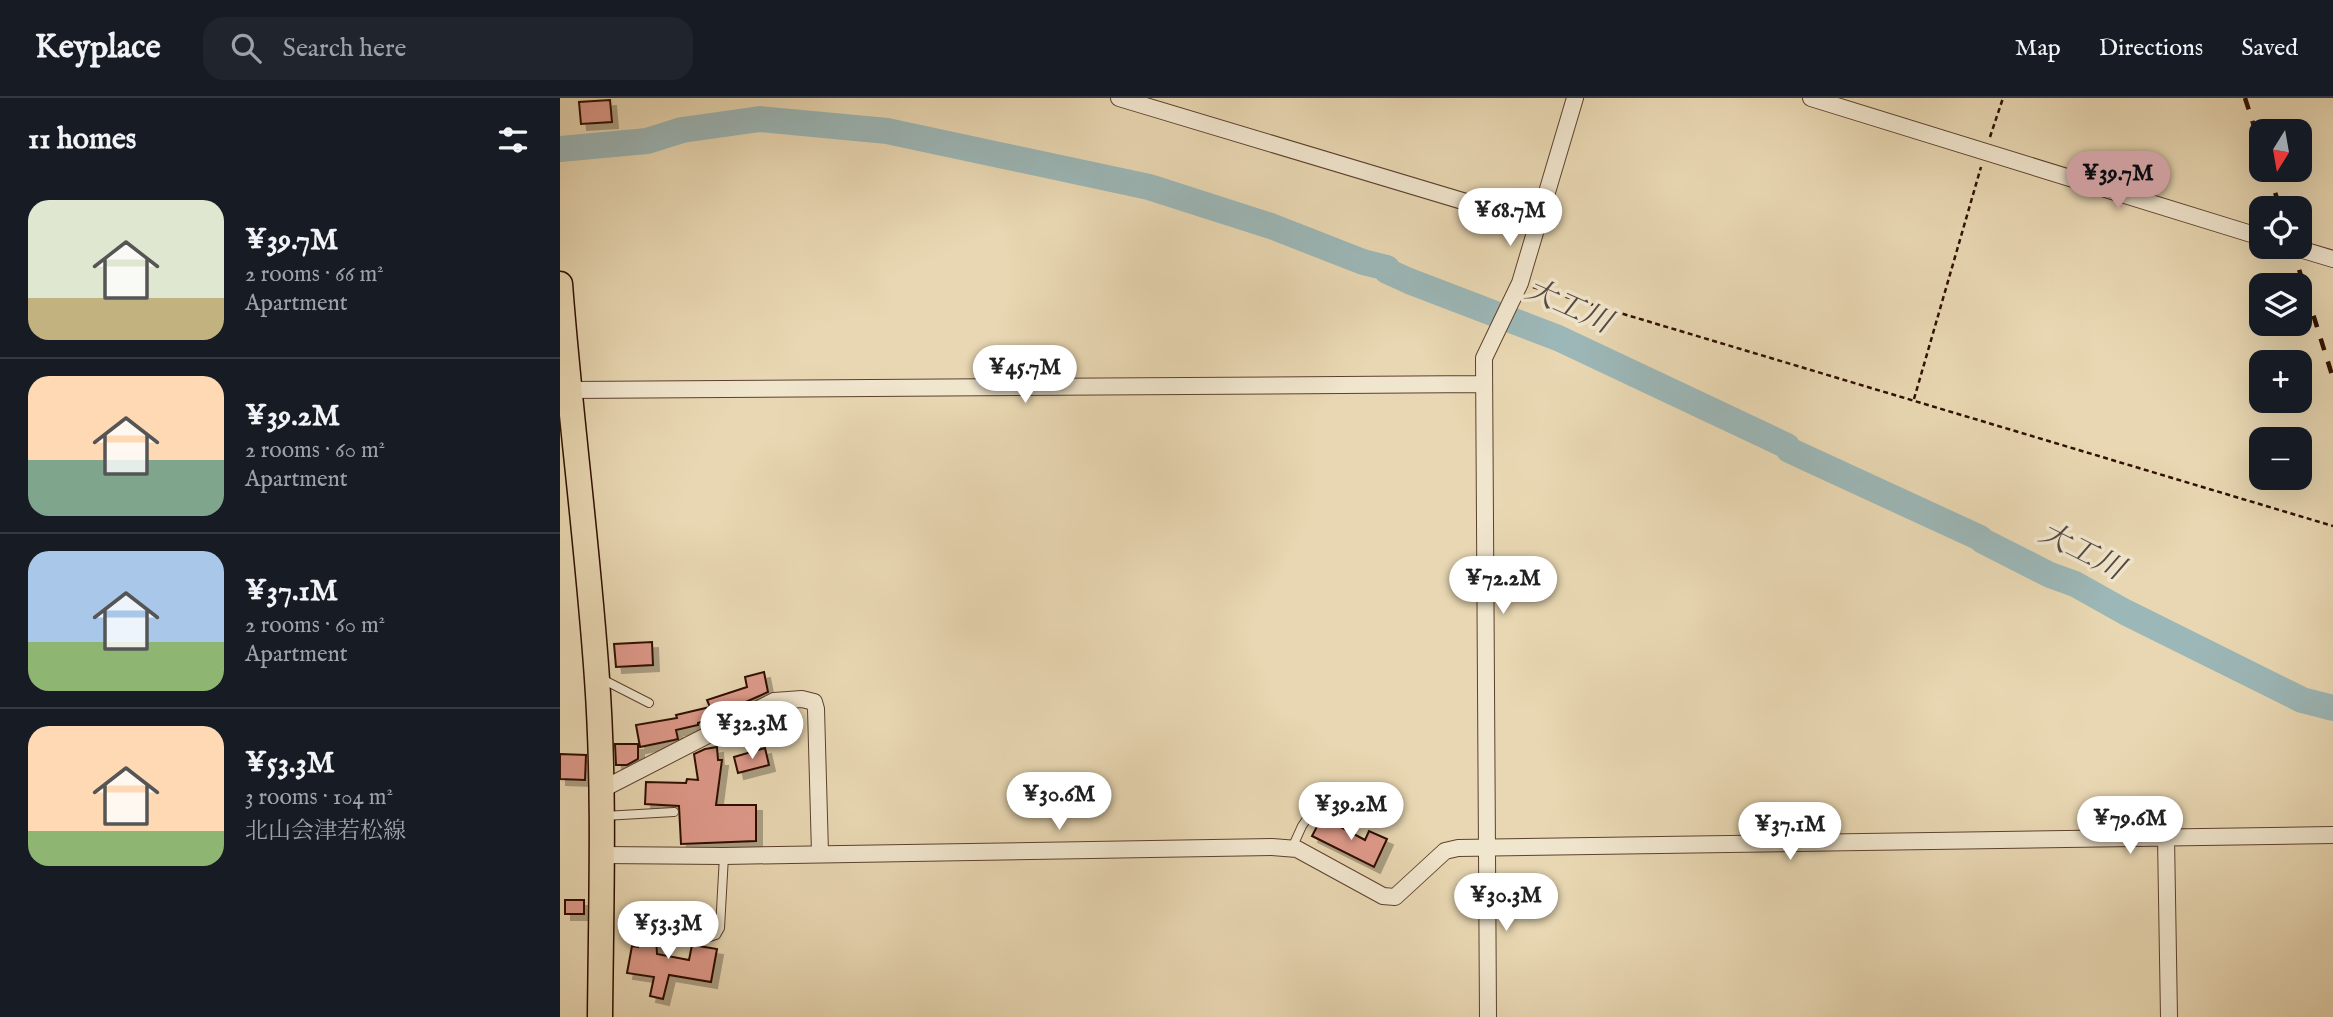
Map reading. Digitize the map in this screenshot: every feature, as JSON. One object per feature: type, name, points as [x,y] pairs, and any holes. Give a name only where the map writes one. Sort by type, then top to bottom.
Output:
[{"type":"main road","points":[[560,284],[597,677],[603,855],[600,1017]]},
{"type":"street","points":[[1119,98],[1536,222]]},
{"type":"street","points":[[1488,1017],[1482,384],[1484,358],[1520,283],[1575,98]]},
{"type":"street","points":[[1811,98],[2249,233]]},
{"type":"street","points":[[2312,253],[2333,259]]},
{"type":"street","points":[[568,390],[1482,384]]},
{"type":"street","points":[[601,790],[774,701],[802,699],[814,702],[820,853]]},
{"type":"street","points":[[603,855],[1297,849],[1383,896],[1395,897],[1445,851],[1458,848],[2333,835]]},
{"type":"street","points":[[2166,837],[2169,1017]]},
{"type":"lane","points":[[597,677],[649,702]]},
{"type":"lane","points":[[1292,849],[1302,826],[1322,797]]},
{"type":"lane","points":[[601,816],[674,812]]},
{"type":"lane","points":[[702,940],[716,935],[720,928],[724,856]]},
{"type":"path","points":[[1914,400],[2003,98]]},
{"type":"path","points":[[1520,283],[2333,526]]},
{"type":"building","points":[[610,100],[612,122],[581,124],[579,102]]},
{"type":"building","points":[[652,642],[653,665],[616,667],[614,644]]},
{"type":"building","points":[[764,672],[768,692],[698,725],[676,730],[678,739],[640,747],[636,725],[677,718],[676,715],[710,707],[707,700],[747,687],[745,677]]},
{"type":"building","points":[[615,744],[638,744],[638,759],[627,765],[616,765]]},
{"type":"building","points":[[717,747],[718,760],[722,760],[716,805],[756,805],[756,841],[681,844],[679,806],[645,804],[646,782],[686,783],[687,779],[698,780],[694,754]]},
{"type":"building","points":[[765,748],[769,765],[738,773],[734,757]]},
{"type":"building","points":[[560,754],[586,755],[585,780],[560,779]]},
{"type":"building","points":[[1322,817],[1365,840],[1369,831],[1387,839],[1374,867],[1312,836]]},
{"type":"building","points":[[565,900],[584,900],[584,914],[565,914]]},
{"type":"building","points":[[638,921],[655,921],[657,954],[689,960],[692,945],[717,949],[711,982],[669,975],[663,999],[650,996],[654,977],[627,973],[632,946],[638,947]]},
{"type":"waterway","name":"大工川","points":[[560,149],[647,141],[682,130],[760,119],[887,131],[1149,187],[1271,226],[1363,262],[1387,268],[1387,271],[1409,281],[1558,338],[1787,446],[1789,450],[1980,538],[2050,575],[2075,584],[2125,612],[2302,700],[2333,708]]},
{"type":"railway","points":[[2245,98],[2252,119]]},
{"type":"railway","points":[[2272,182],[2276,196]]},
{"type":"railway","points":[[2296,259],[2333,378]]}]
